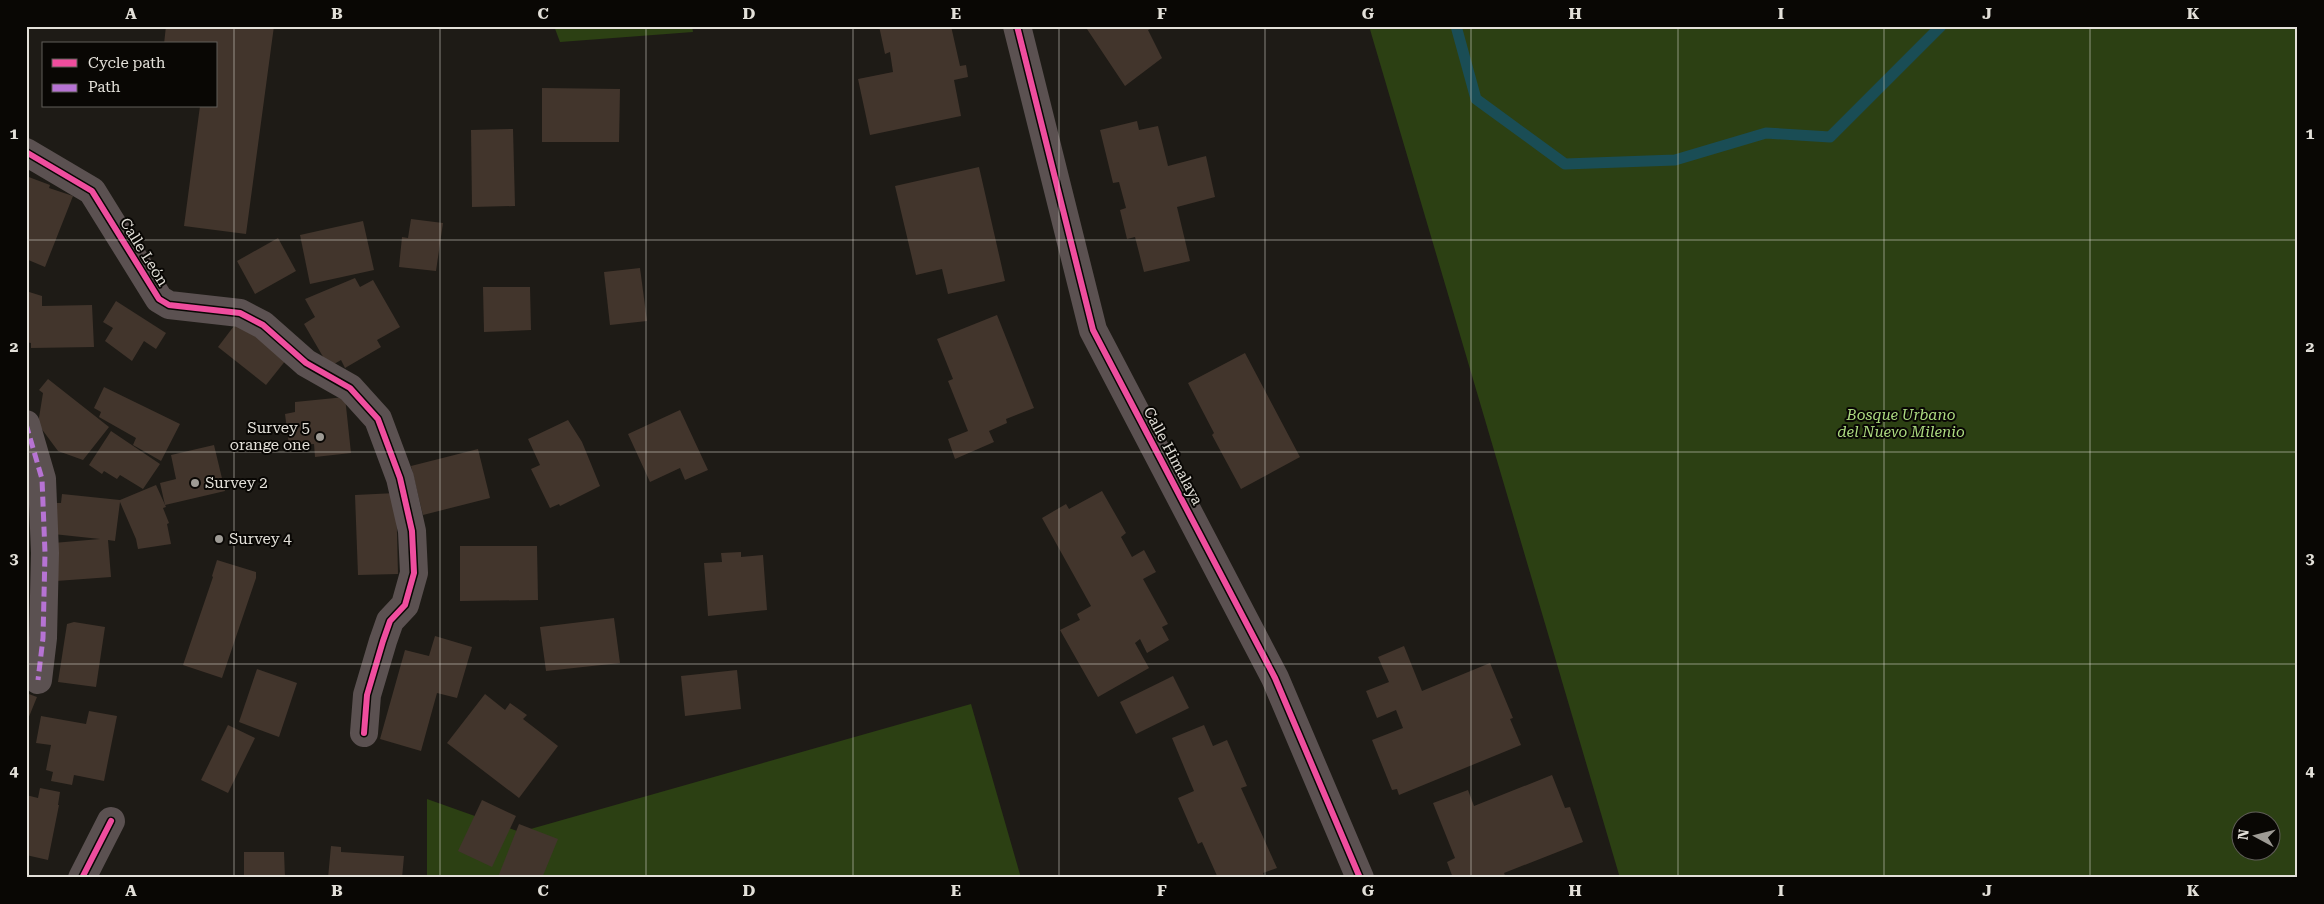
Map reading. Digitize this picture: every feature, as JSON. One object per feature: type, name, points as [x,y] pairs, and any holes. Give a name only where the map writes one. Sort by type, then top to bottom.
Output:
[{"type":"street","name":"Calle Himalaya","points":[[1017,26],[1093,330],[1274,678],[1360,878]]},
{"type":"street","name":"Calle León","points":[[26,152],[92,191],[159,299],[169,305],[240,313],[263,325],[306,363],[350,388],[378,420],[402,487],[412,531],[414,573],[405,605],[390,621],[383,641],[367,695],[364,732]]},
{"type":"street","points":[[26,424],[42,479],[43,498],[45,553],[43,638],[38,680]]},
{"type":"street","points":[[82,878],[111,821]]},
{"type":"green space","points":[[554,26],[692,26],[693,32],[560,42]]},
{"type":"green space","name":"Bosque Urbano del Nuevo Milenio","points":[[1369,26],[2298,26],[2298,878],[1620,878]]},
{"type":"green space","points":[[971,704],[1021,878],[427,878],[427,799],[520,832]]},
{"type":"building","points":[[166,26],[274,26],[246,234],[184,226],[200,108],[218,108],[218,42],[164,42]]},
{"type":"building","points":[[879,26],[951,26],[960,66],[966,65],[968,77],[954,80],[961,116],[870,135],[858,79],[893,72],[890,52],[885,54]]},
{"type":"building","points":[[1085,26],[1156,26],[1148,30],[1162,58],[1125,86]]},
{"type":"building","points":[[542,88],[620,89],[619,142],[542,142]]},
{"type":"building","points":[[1137,121],[1139,130],[1158,126],[1168,166],[1206,156],[1215,197],[1177,207],[1190,261],[1144,272],[1135,237],[1127,239],[1120,210],[1126,208],[1119,182],[1113,183],[1100,130]]},
{"type":"building","points":[[513,129],[515,206],[472,207],[471,130]]},
{"type":"building","points":[[979,167],[1005,281],[948,294],[942,269],[916,275],[895,186]]},
{"type":"building","points":[[26,176],[50,185],[49,188],[73,196],[45,267],[26,259]]},
{"type":"building","points":[[411,219],[443,223],[436,271],[399,267],[402,237],[408,238]]},
{"type":"building","points":[[363,221],[374,270],[310,284],[300,235]]},
{"type":"building","points":[[278,238],[296,271],[255,294],[237,261]]},
{"type":"building","points":[[640,268],[647,321],[610,325],[604,272]]},
{"type":"building","points":[[355,278],[360,287],[373,280],[400,327],[377,340],[381,347],[345,368],[341,360],[329,367],[304,324],[315,317],[305,299]]},
{"type":"building","points":[[483,287],[530,287],[531,330],[484,332]]},
{"type":"building","points":[[26,291],[42,296],[42,306],[92,305],[94,347],[31,348],[31,343],[26,342]]},
{"type":"building","points":[[116,301],[166,333],[156,349],[144,341],[132,361],[105,341],[113,328],[103,322]]},
{"type":"building","points":[[997,315],[1034,408],[1006,419],[1007,423],[989,431],[994,442],[955,459],[948,439],[968,431],[948,381],[953,379],[937,339]]},
{"type":"building","points":[[237,322],[286,360],[266,385],[218,347]]},
{"type":"building","points":[[1245,353],[1300,457],[1241,489],[1212,435],[1214,433],[1188,383]]},
{"type":"building","points":[[48,379],[109,427],[83,460],[58,451],[38,424],[43,393],[39,390]]},
{"type":"building","points":[[104,387],[180,424],[161,461],[133,445],[136,438],[99,417],[101,412],[94,408]]},
{"type":"building","points":[[345,397],[351,453],[315,457],[314,444],[289,446],[285,414],[295,412],[295,402]]},
{"type":"building","points":[[680,410],[708,470],[685,480],[680,468],[650,482],[628,434]]},
{"type":"building","points":[[568,420],[582,442],[600,486],[560,506],[559,504],[550,508],[531,469],[540,465],[528,439]]},
{"type":"building","points":[[111,431],[160,464],[143,489],[120,475],[117,479],[104,471],[102,474],[89,465]]},
{"type":"building","points":[[214,445],[225,491],[165,505],[160,483],[176,479],[171,455]]},
{"type":"building","points":[[478,449],[490,498],[423,515],[411,466]]},
{"type":"building","points":[[156,485],[166,507],[163,508],[169,523],[167,524],[171,544],[138,549],[136,539],[120,502],[115,541],[108,540],[111,577],[56,581],[53,543],[100,539],[53,534],[56,503],[61,503],[62,494],[120,500]]},
{"type":"building","points":[[1102,491],[1126,533],[1121,537],[1132,557],[1144,550],[1156,572],[1143,579],[1168,624],[1162,627],[1169,640],[1147,653],[1140,639],[1135,643],[1149,668],[1098,697],[1060,630],[1080,620],[1077,614],[1091,606],[1042,518],[1066,504],[1069,509]]},
{"type":"building","points":[[396,493],[398,574],[358,575],[355,495]]},
{"type":"building","points":[[460,546],[537,546],[538,600],[460,601]]},
{"type":"building","points":[[741,552],[741,557],[763,555],[767,610],[708,616],[704,563],[722,562],[721,553]]},
{"type":"building","points":[[217,560],[256,572],[256,578],[222,678],[183,665]]},
{"type":"building","points":[[614,618],[620,663],[546,671],[540,627]]},
{"type":"building","points":[[74,622],[105,627],[96,687],[58,682],[67,624]]},
{"type":"building","points":[[435,636],[472,647],[457,698],[437,693],[421,751],[380,739],[405,650],[429,656]]},
{"type":"building","points":[[1404,646],[1422,691],[1490,663],[1513,718],[1510,719],[1521,745],[1399,795],[1397,789],[1392,790],[1372,740],[1403,728],[1396,710],[1377,718],[1366,691],[1389,682],[1378,657]]},
{"type":"building","points":[[257,669],[297,683],[279,737],[239,722]]},
{"type":"building","points":[[737,670],[741,709],[685,716],[681,676]]},
{"type":"building","points":[[1173,676],[1189,708],[1136,734],[1120,702]]},
{"type":"building","points":[[26,693],[37,697],[26,724]]},
{"type":"building","points":[[485,694],[505,710],[510,703],[527,715],[523,719],[558,746],[519,798],[447,743]]},
{"type":"building","points":[[89,711],[117,716],[104,781],[74,775],[72,785],[51,781],[53,772],[46,770],[51,745],[36,743],[41,716],[86,724]]},
{"type":"building","points":[[228,725],[255,738],[228,793],[201,780]]},
{"type":"building","points":[[1204,725],[1213,746],[1227,740],[1247,786],[1241,788],[1277,868],[1263,873],[1265,878],[1218,878],[1202,842],[1198,844],[1178,798],[1194,791],[1172,738]]},
{"type":"building","points":[[1552,775],[1565,808],[1570,807],[1583,842],[1504,873],[1506,878],[1453,878],[1447,862],[1455,858],[1433,803],[1468,790],[1474,806]]},
{"type":"building","points":[[40,788],[60,792],[48,860],[26,855],[26,795],[38,798]]},
{"type":"building","points":[[482,800],[516,816],[492,867],[458,851]]},
{"type":"building","points":[[519,824],[558,839],[542,878],[498,877]]},
{"type":"building","points":[[331,846],[341,847],[341,852],[404,856],[402,878],[328,878]]},
{"type":"building","points":[[244,852],[284,852],[285,878],[244,878]]},
{"type":"waterway","points":[[1456,26],[1476,99],[1565,164],[1675,160],[1766,133],[1830,137],[1941,26]]},
{"type":"marked path","points":[[26,424],[42,479],[45,553],[43,638],[38,680]]},
{"type":"cycle path","points":[[1017,26],[1093,330],[1275,678],[1360,878]]},
{"type":"cycle path","points":[[26,152],[92,191],[159,299],[169,305],[240,313],[263,325],[306,363],[350,388],[378,419],[400,478],[412,531],[414,573],[405,605],[390,621],[383,641],[367,695],[364,733]]},
{"type":"cycle path","points":[[82,878],[111,821]]},
{"type":"place","name":"Survey 5 orange one","points":[[320,437]]},
{"type":"place","name":"Survey 2","points":[[195,483]]},
{"type":"place","name":"Survey 4","points":[[219,539]]}]
